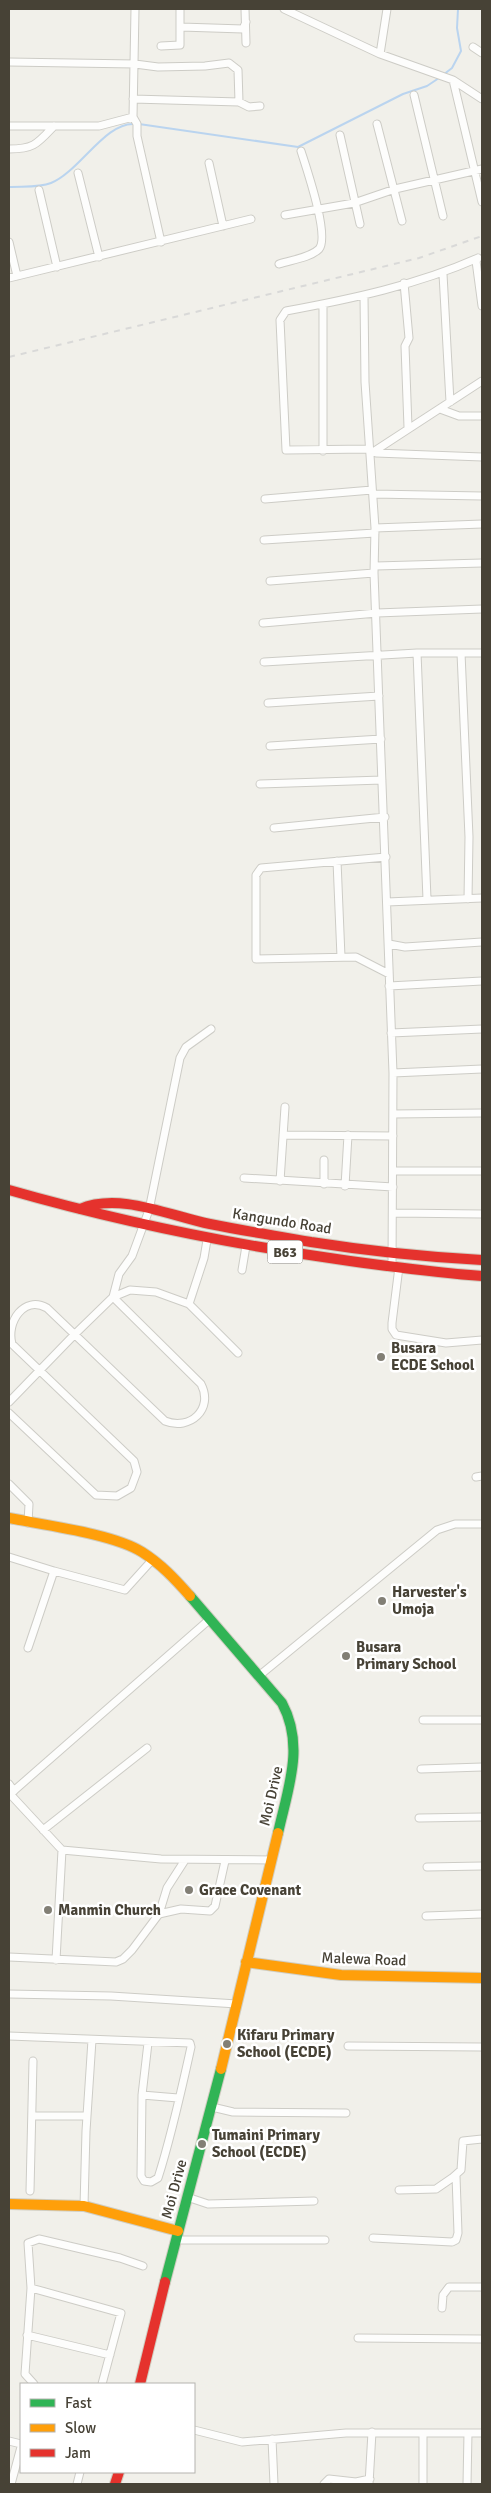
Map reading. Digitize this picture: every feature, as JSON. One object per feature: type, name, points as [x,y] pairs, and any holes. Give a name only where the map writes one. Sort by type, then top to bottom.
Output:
[{"type":"main road","name":"Kangundo Road","points":[[9,1190],[144,1226],[207,1240],[396,1267],[482,1276]]},
{"type":"main road","name":"Kangundo Road","points":[[80,1209],[102,1202],[273,1236],[394,1253],[482,1260]]},
{"type":"main road","name":"Moi Drive","points":[[9,1518],[113,1540],[127,1544],[154,1559],[171,1574],[282,1703],[289,1716],[296,1746],[212,2107],[187,2197],[140,2383]]},
{"type":"main road","name":"Malewa Road","points":[[246,1962],[341,1975],[482,1978]]},
{"type":"main road","name":"Moi Drive","points":[[9,2204],[84,2206],[177,2236]]},
{"type":"street","points":[[135,9],[133,117],[137,124],[136,136],[161,242]]},
{"type":"street","points":[[160,46],[180,45],[180,9]]},
{"type":"street","points":[[245,9],[246,43]]},
{"type":"street","points":[[284,9],[380,54],[453,80],[482,99]]},
{"type":"street","points":[[380,54],[387,9]]},
{"type":"street","points":[[181,27],[243,29],[246,22]]},
{"type":"street","points":[[472,47],[482,53]]},
{"type":"street","points":[[9,62],[135,64],[158,67],[233,64],[238,70],[239,102]]},
{"type":"street","points":[[453,80],[473,171],[482,202]]},
{"type":"street","points":[[414,95],[443,216]]},
{"type":"street","points":[[133,99],[239,102],[249,107],[260,106]]},
{"type":"street","points":[[9,126],[99,126],[133,117]]},
{"type":"street","points":[[377,124],[402,221]]},
{"type":"street","points":[[9,149],[30,148],[37,144],[54,126]]},
{"type":"street","points":[[340,135],[360,224]]},
{"type":"street","points":[[279,264],[309,255],[322,242],[318,211],[301,151]]},
{"type":"street","points":[[209,163],[223,226]]},
{"type":"street","points":[[285,215],[318,211],[354,203],[394,189],[482,169]]},
{"type":"street","points":[[78,173],[99,257]]},
{"type":"street","points":[[39,190],[57,267]]},
{"type":"street","points":[[9,278],[251,219]]},
{"type":"street","points":[[9,242],[17,276]]},
{"type":"street","points":[[482,306],[476,262],[478,258],[443,274],[404,283],[364,296],[286,311],[280,320],[284,445],[286,450],[482,457]]},
{"type":"street","points":[[443,274],[450,402]]},
{"type":"street","points":[[404,283],[409,338],[405,346],[408,427]]},
{"type":"street","points":[[364,296],[365,382],[375,531],[393,1072],[394,1253],[396,1267],[392,1329],[396,1335],[446,1343],[482,1340]]},
{"type":"street","points":[[323,304],[323,451]]},
{"type":"street","points":[[371,452],[482,381]]},
{"type":"street","points":[[440,409],[447,414],[482,416]]},
{"type":"street","points":[[265,499],[372,492],[482,496]]},
{"type":"street","points":[[264,540],[482,524]]},
{"type":"street","points":[[270,581],[375,570],[482,562]]},
{"type":"street","points":[[263,623],[377,613],[482,609]]},
{"type":"street","points":[[417,653],[427,900]]},
{"type":"street","points":[[264,662],[417,653],[482,653]]},
{"type":"street","points":[[461,653],[468,837],[468,899]]},
{"type":"street","points":[[268,703],[379,696]]},
{"type":"street","points":[[270,746],[381,739]]},
{"type":"street","points":[[260,784],[382,780]]},
{"type":"street","points":[[274,828],[384,817]]},
{"type":"street","points":[[386,857],[261,868],[258,870],[256,875],[256,959],[360,957],[389,974]]},
{"type":"street","points":[[337,861],[341,957]]},
{"type":"street","points":[[387,902],[482,898]]},
{"type":"street","points":[[388,944],[405,947],[482,942]]},
{"type":"street","points":[[389,986],[482,981]]},
{"type":"street","points":[[113,1298],[120,1274],[132,1256],[149,1210],[180,1058],[186,1047],[211,1029]]},
{"type":"street","points":[[391,1033],[482,1029]]},
{"type":"street","points":[[393,1072],[482,1069]]},
{"type":"street","points":[[280,1181],[285,1107]]},
{"type":"street","points":[[393,1114],[482,1113]]},
{"type":"street","points":[[283,1135],[393,1136]]},
{"type":"street","points":[[345,1186],[348,1135]]},
{"type":"street","points":[[324,1160],[324,1184]]},
{"type":"street","points":[[393,1171],[482,1171]]},
{"type":"street","points":[[244,1178],[345,1186],[393,1187]]},
{"type":"street","points":[[394,1213],[482,1214]]},
{"type":"street","points":[[189,1304],[204,1258],[207,1240]]},
{"type":"street","points":[[242,1270],[246,1246]]},
{"type":"street","points":[[9,1402],[39,1369],[113,1298],[130,1290],[170,1295],[189,1304],[238,1353]]},
{"type":"street","points":[[9,1413],[96,1495],[117,1496],[131,1488],[137,1472],[134,1461],[12,1344],[12,1329],[20,1310],[26,1306],[40,1304],[47,1308],[75,1334],[165,1421],[180,1423],[194,1418],[200,1413],[206,1397],[201,1384],[113,1298]]},
{"type":"street","points":[[9,1484],[29,1504],[28,1523]]},
{"type":"street","points":[[260,1676],[437,1530],[454,1524],[482,1524]]},
{"type":"street","points":[[9,1558],[125,1590],[154,1559]]},
{"type":"street","points":[[28,1648],[54,1571]]},
{"type":"street","points":[[11,1793],[210,1619]]},
{"type":"street","points":[[423,1720],[482,1720]]},
{"type":"street","points":[[43,1830],[147,1748]]},
{"type":"street","points":[[421,1768],[482,1767]]},
{"type":"street","points":[[9,1784],[11,1793],[62,1850],[185,1860],[271,1860]]},
{"type":"street","points":[[419,1818],[482,1817]]},
{"type":"street","points":[[56,1960],[62,1850]]},
{"type":"street","points":[[9,1957],[116,1962],[123,1959],[159,1914],[167,1888],[185,1860]]},
{"type":"street","points":[[159,1914],[181,1909],[210,1911],[215,1906],[226,1861]]},
{"type":"street","points":[[427,1867],[482,1866]]},
{"type":"street","points":[[426,1916],[482,1914]]},
{"type":"street","points":[[9,1994],[111,1996],[237,2004]]},
{"type":"street","points":[[9,2036],[148,2043],[190,2043],[189,2055],[178,2098],[178,2108],[164,2159],[158,2178],[151,2182],[144,2181],[141,2176],[142,2095],[148,2043]]},
{"type":"street","points":[[84,2206],[86,2116],[92,2040]]},
{"type":"street","points":[[348,2046],[482,2047]]},
{"type":"street","points":[[30,2191],[33,2061]]},
{"type":"street","points":[[142,2095],[178,2098]]},
{"type":"street","points":[[212,2107],[233,2112],[346,2113]]},
{"type":"street","points":[[33,2116],[86,2116]]},
{"type":"street","points":[[399,2190],[436,2189],[456,2176],[461,2170],[463,2141],[482,2139]]},
{"type":"street","points":[[373,2238],[452,2242],[456,2240],[458,2233],[456,2176]]},
{"type":"street","points":[[187,2197],[208,2204],[314,2201]]},
{"type":"street","points":[[177,2236],[325,2240]]},
{"type":"street","points":[[33,2383],[26,2378],[25,2374],[31,2288],[28,2243],[39,2239],[120,2258],[144,2266]]},
{"type":"street","points":[[442,2308],[443,2296],[449,2287],[482,2287]]},
{"type":"street","points":[[31,2288],[121,2312],[102,2383]]},
{"type":"street","points":[[27,2335],[110,2355]]},
{"type":"street","points":[[358,2338],[482,2339]]},
{"type":"street","points":[[195,2430],[242,2442],[372,2432],[482,2433]]},
{"type":"street","points":[[324,2484],[329,2479],[370,2482],[372,2432]]},
{"type":"street","points":[[423,2433],[423,2484]]},
{"type":"street","points":[[467,2484],[468,2433]]},
{"type":"street","points":[[272,2439],[274,2484]]},
{"type":"street","points":[[12,2484],[20,2449]]},
{"type":"waterway","points":[[443,75],[452,68],[461,51],[457,28],[458,9]]},
{"type":"waterway","points":[[139,124],[298,147],[403,94],[427,86],[439,78]]},
{"type":"waterway","points":[[9,187],[36,186],[51,183],[72,169],[103,138],[114,130],[124,125],[135,124]]},
{"type":"railway","points":[[9,357],[419,258],[482,236]]},
{"type":"traffic: fast","points":[[190,1596],[282,1703],[289,1719],[292,1735],[292,1767],[278,1833]]},
{"type":"traffic: fast","points":[[165,2282],[221,2069]]},
{"type":"traffic: slow","points":[[9,1518],[97,1535],[130,1546],[155,1562],[190,1596]]},
{"type":"traffic: slow","points":[[221,2069],[278,1833]]},
{"type":"traffic: slow","points":[[246,1962],[341,1975],[482,1978]]},
{"type":"traffic: slow","points":[[9,2204],[84,2206],[178,2231]]},
{"type":"traffic: jam","points":[[9,1190],[51,1202],[178,1232],[264,1248],[432,1272],[482,1276]]},
{"type":"traffic: jam","points":[[80,1209],[95,1204],[128,1204],[210,1224],[311,1242],[396,1253],[482,1260]]},
{"type":"traffic: jam","points":[[140,2383],[165,2282]]},
{"type":"traffic: jam","points":[[115,2484],[119,2473]]},
{"type":"place","name":"Busara ECDE School","points":[[381,1357]]},
{"type":"place","name":"Harvester's Umoja","points":[[382,1601]]},
{"type":"place","name":"Busara Primary School","points":[[346,1656]]},
{"type":"place","name":"Grace Covenant","points":[[189,1890]]},
{"type":"place","name":"Manmin Church","points":[[48,1910]]},
{"type":"place","name":"Kifaru Primary School (ECDE)","points":[[227,2044]]},
{"type":"place","name":"Tumaini Primary School (ECDE)","points":[[202,2144]]}]
